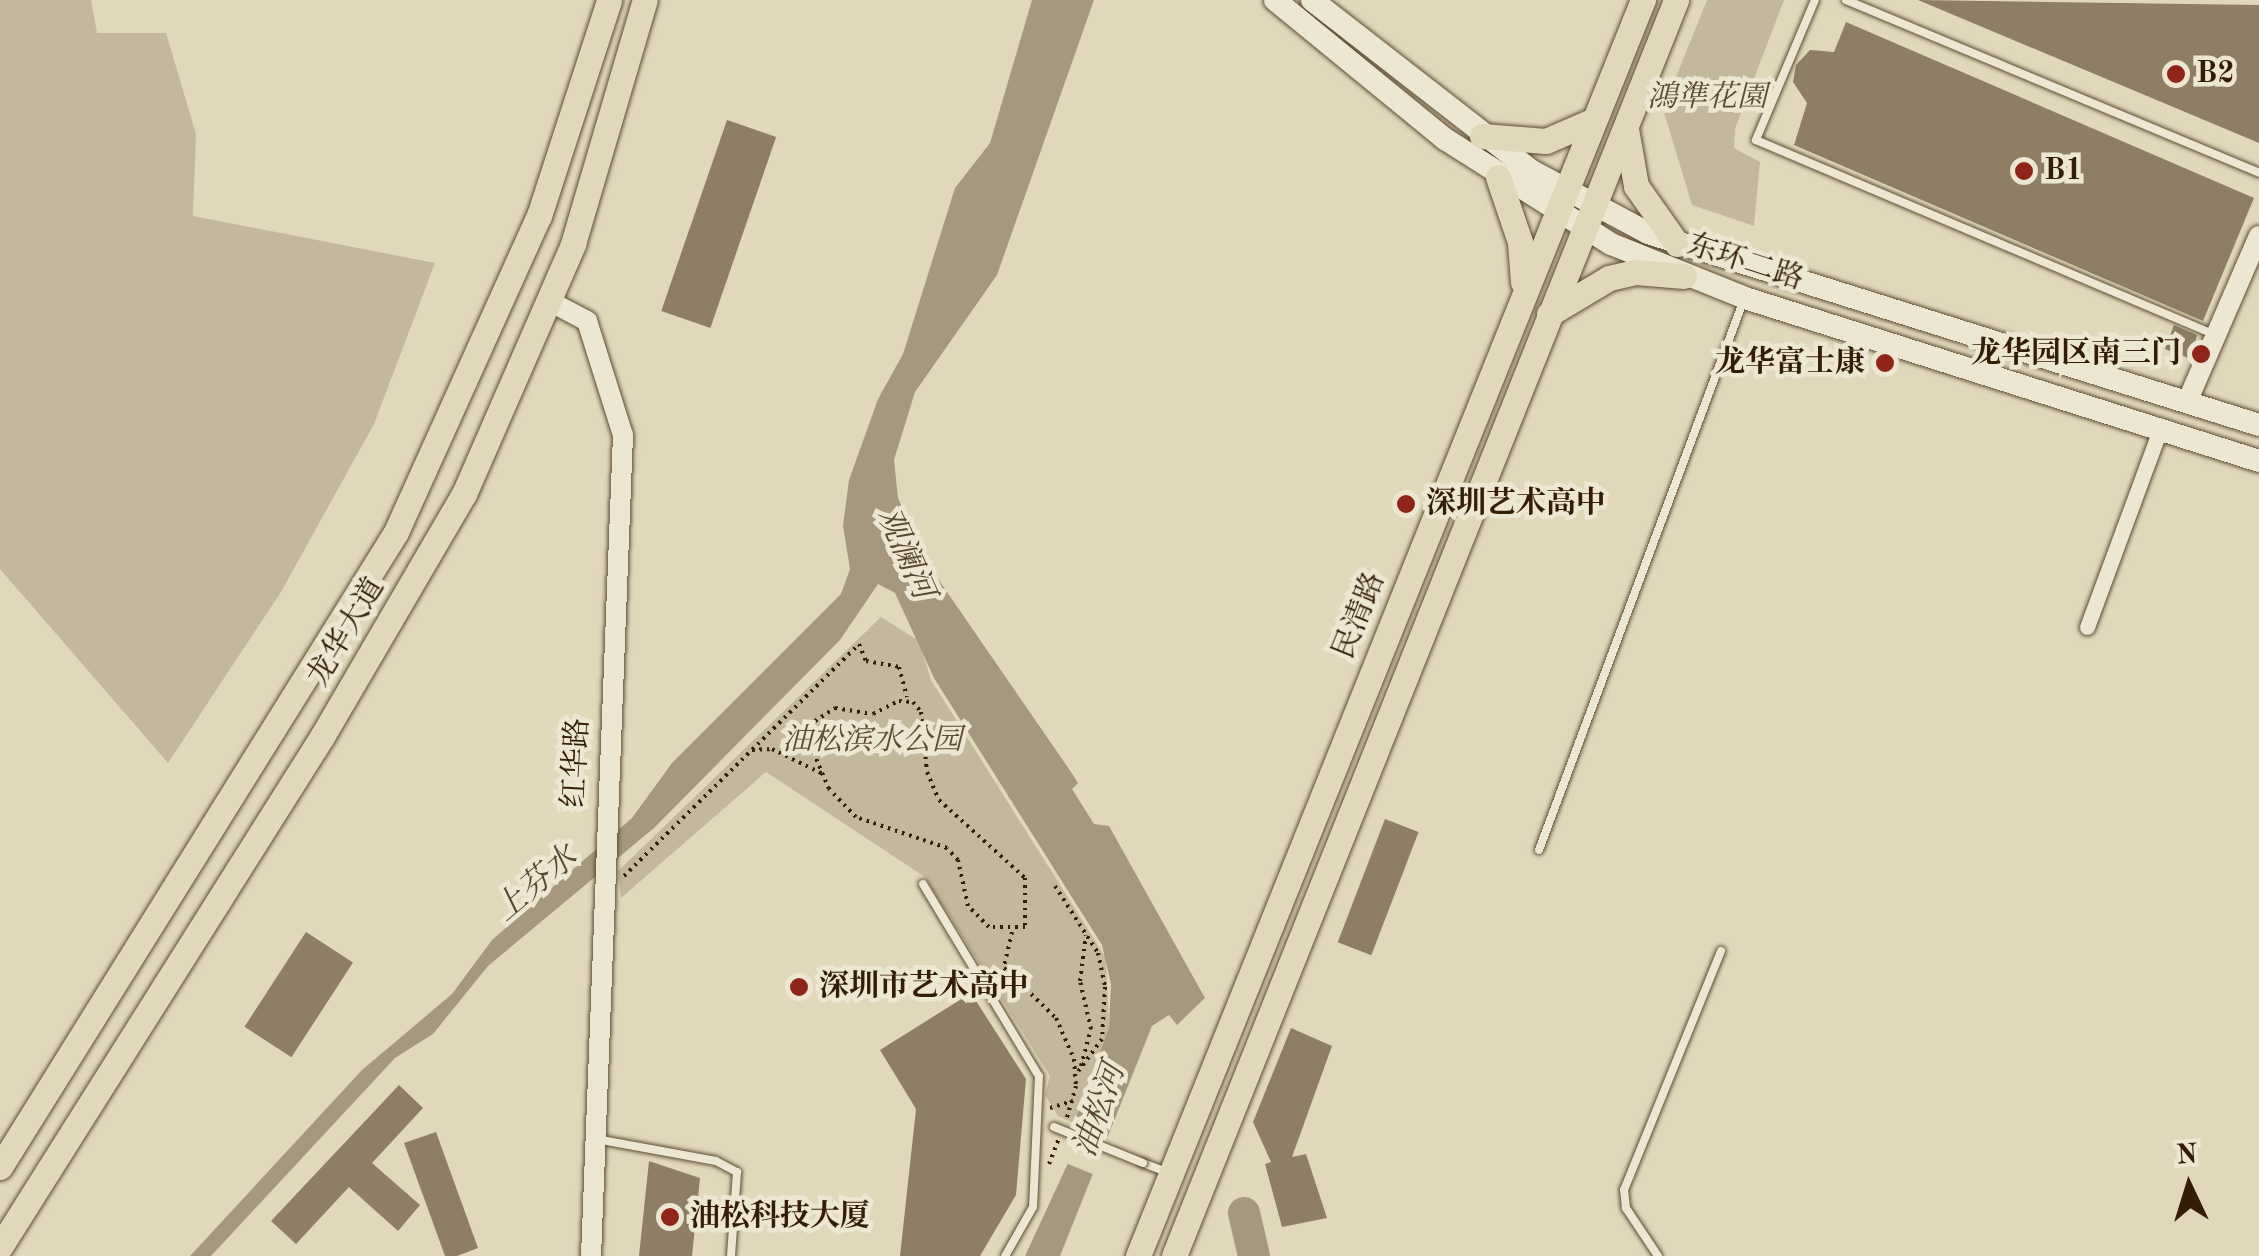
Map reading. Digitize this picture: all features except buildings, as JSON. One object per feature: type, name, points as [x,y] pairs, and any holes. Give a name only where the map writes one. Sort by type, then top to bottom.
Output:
[{"type":"main road","name":"龙华大道","points":[[0,1167],[396,532],[539,216],[610,0]]},
{"type":"main road","name":"龙华大道","points":[[0,1247],[408,594],[464,494],[551,302],[607,140],[645,0]]},
{"type":"main road","name":"东环二路","points":[[1275,0],[1498,176],[1561,201],[1684,276],[1745,298],[1858,329],[2259,462]]},
{"type":"main road","name":"东环二路","points":[[1312,0],[1561,201]]},
{"type":"main road","name":"民清路","points":[[1138,1256],[1642,0]]},
{"type":"main road","name":"民清路","points":[[1174,1256],[1545,317],[1676,0]]},
{"type":"main road","points":[[1482,136],[1546,141],[1594,120]]},
{"type":"main road","points":[[1626,127],[1636,186],[1677,244]]},
{"type":"main road","points":[[1498,176],[1520,242],[1521,300]]},
{"type":"main road","name":"东环二路","points":[[1587,216],[2259,425]]},
{"type":"main road","points":[[1545,317],[1609,278],[1636,272],[1684,276]]},
{"type":"street","points":[[2187,402],[2259,236]]},
{"type":"street","name":"红华路","points":[[551,302],[587,320],[623,435],[600,901],[591,1256]]},
{"type":"street","points":[[2087,627],[2160,430]]},
{"type":"lane","points":[[1815,0],[1756,140],[2216,334]]},
{"type":"lane","points":[[1846,0],[2259,173]]},
{"type":"lane","points":[[1539,850],[1745,298]]},
{"type":"lane","points":[[922,884],[1037,1067],[1033,1207],[1005,1256]]},
{"type":"lane","points":[[1658,1256],[1626,1208],[1624,1190],[1721,951]]},
{"type":"lane","points":[[1035,1126],[1054,1127],[1171,1174]]},
{"type":"lane","points":[[596,1140],[716,1160],[737,1172],[731,1256]]},
{"type":"path","points":[[617,882],[692,816],[859,644],[866,660],[904,672],[907,699],[921,712],[930,788],[1025,878],[1030,919],[1014,930],[989,928],[977,918],[958,860],[947,848],[856,817],[840,805],[808,742],[824,712],[873,714],[907,699]]},
{"type":"path","points":[[752,750],[772,750],[825,775]]},
{"type":"path","points":[[1055,886],[1086,932],[1103,968],[1106,1022],[1102,1039],[1076,1074]]},
{"type":"path","points":[[1014,930],[1004,968],[1056,1018],[1076,1074]]},
{"type":"path","points":[[1050,1108],[1073,1101],[1076,1074],[1090,1043],[1080,981],[1086,932]]},
{"type":"green space","points":[[0,0],[91,0],[97,33],[166,33],[196,134],[193,216],[435,263],[374,424],[281,592],[168,763],[0,569]]},
{"type":"green space","name":"鴻準花園","points":[[1707,0],[1784,0],[1735,129],[1734,148],[1760,162],[1754,226],[1692,205],[1663,109]]},
{"type":"green space","name":"油松滨水公园","points":[[881,617],[919,641],[931,680],[1106,958],[1109,1027],[1074,1123],[1058,1116],[1045,1095],[1050,1076],[925,877],[766,772],[621,898],[618,871]]},
{"type":"water","points":[[1032,0],[1094,0],[997,275],[915,392],[894,460],[898,498],[927,563],[1071,772],[1078,783],[1072,789],[1094,824],[1109,826],[1205,998],[1177,1025],[1169,1015],[1152,1026],[1060,1256],[1025,1256],[1068,1163],[1074,1123],[1109,1027],[1111,984],[1102,945],[934,678],[895,593],[878,584],[840,640],[654,828],[488,966],[433,1034],[395,1058],[211,1256],[190,1256],[362,1070],[452,994],[492,940],[632,818],[672,763],[841,594],[850,569],[843,526],[849,480],[878,399],[903,354],[955,188],[990,143]]},
{"type":"pier","points":[[1069,1121],[1116,1140],[1100,1177],[1063,1162]]},
{"type":"waterway","points":[[1244,1213],[1254,1256]]},
{"type":"place","name":"B2","points":[[2176,74]]},
{"type":"place","name":"B1","points":[[2024,171]]},
{"type":"place","name":"龙华园区南三门","points":[[2201,354]]},
{"type":"place","name":"龙华富士康","points":[[1885,363]]},
{"type":"place","name":"深圳艺术高中","points":[[1406,504]]},
{"type":"place","name":"深圳市艺术高中","points":[[799,987]]},
{"type":"place","name":"油松科技大厦","points":[[670,1217]]},
{"type":"water label","name":"观澜河","points":[[904,554]]},
{"type":"water label","name":"上芬水","points":[[537,885]]},
{"type":"water label","name":"油松河","points":[[1101,1111]]}]
